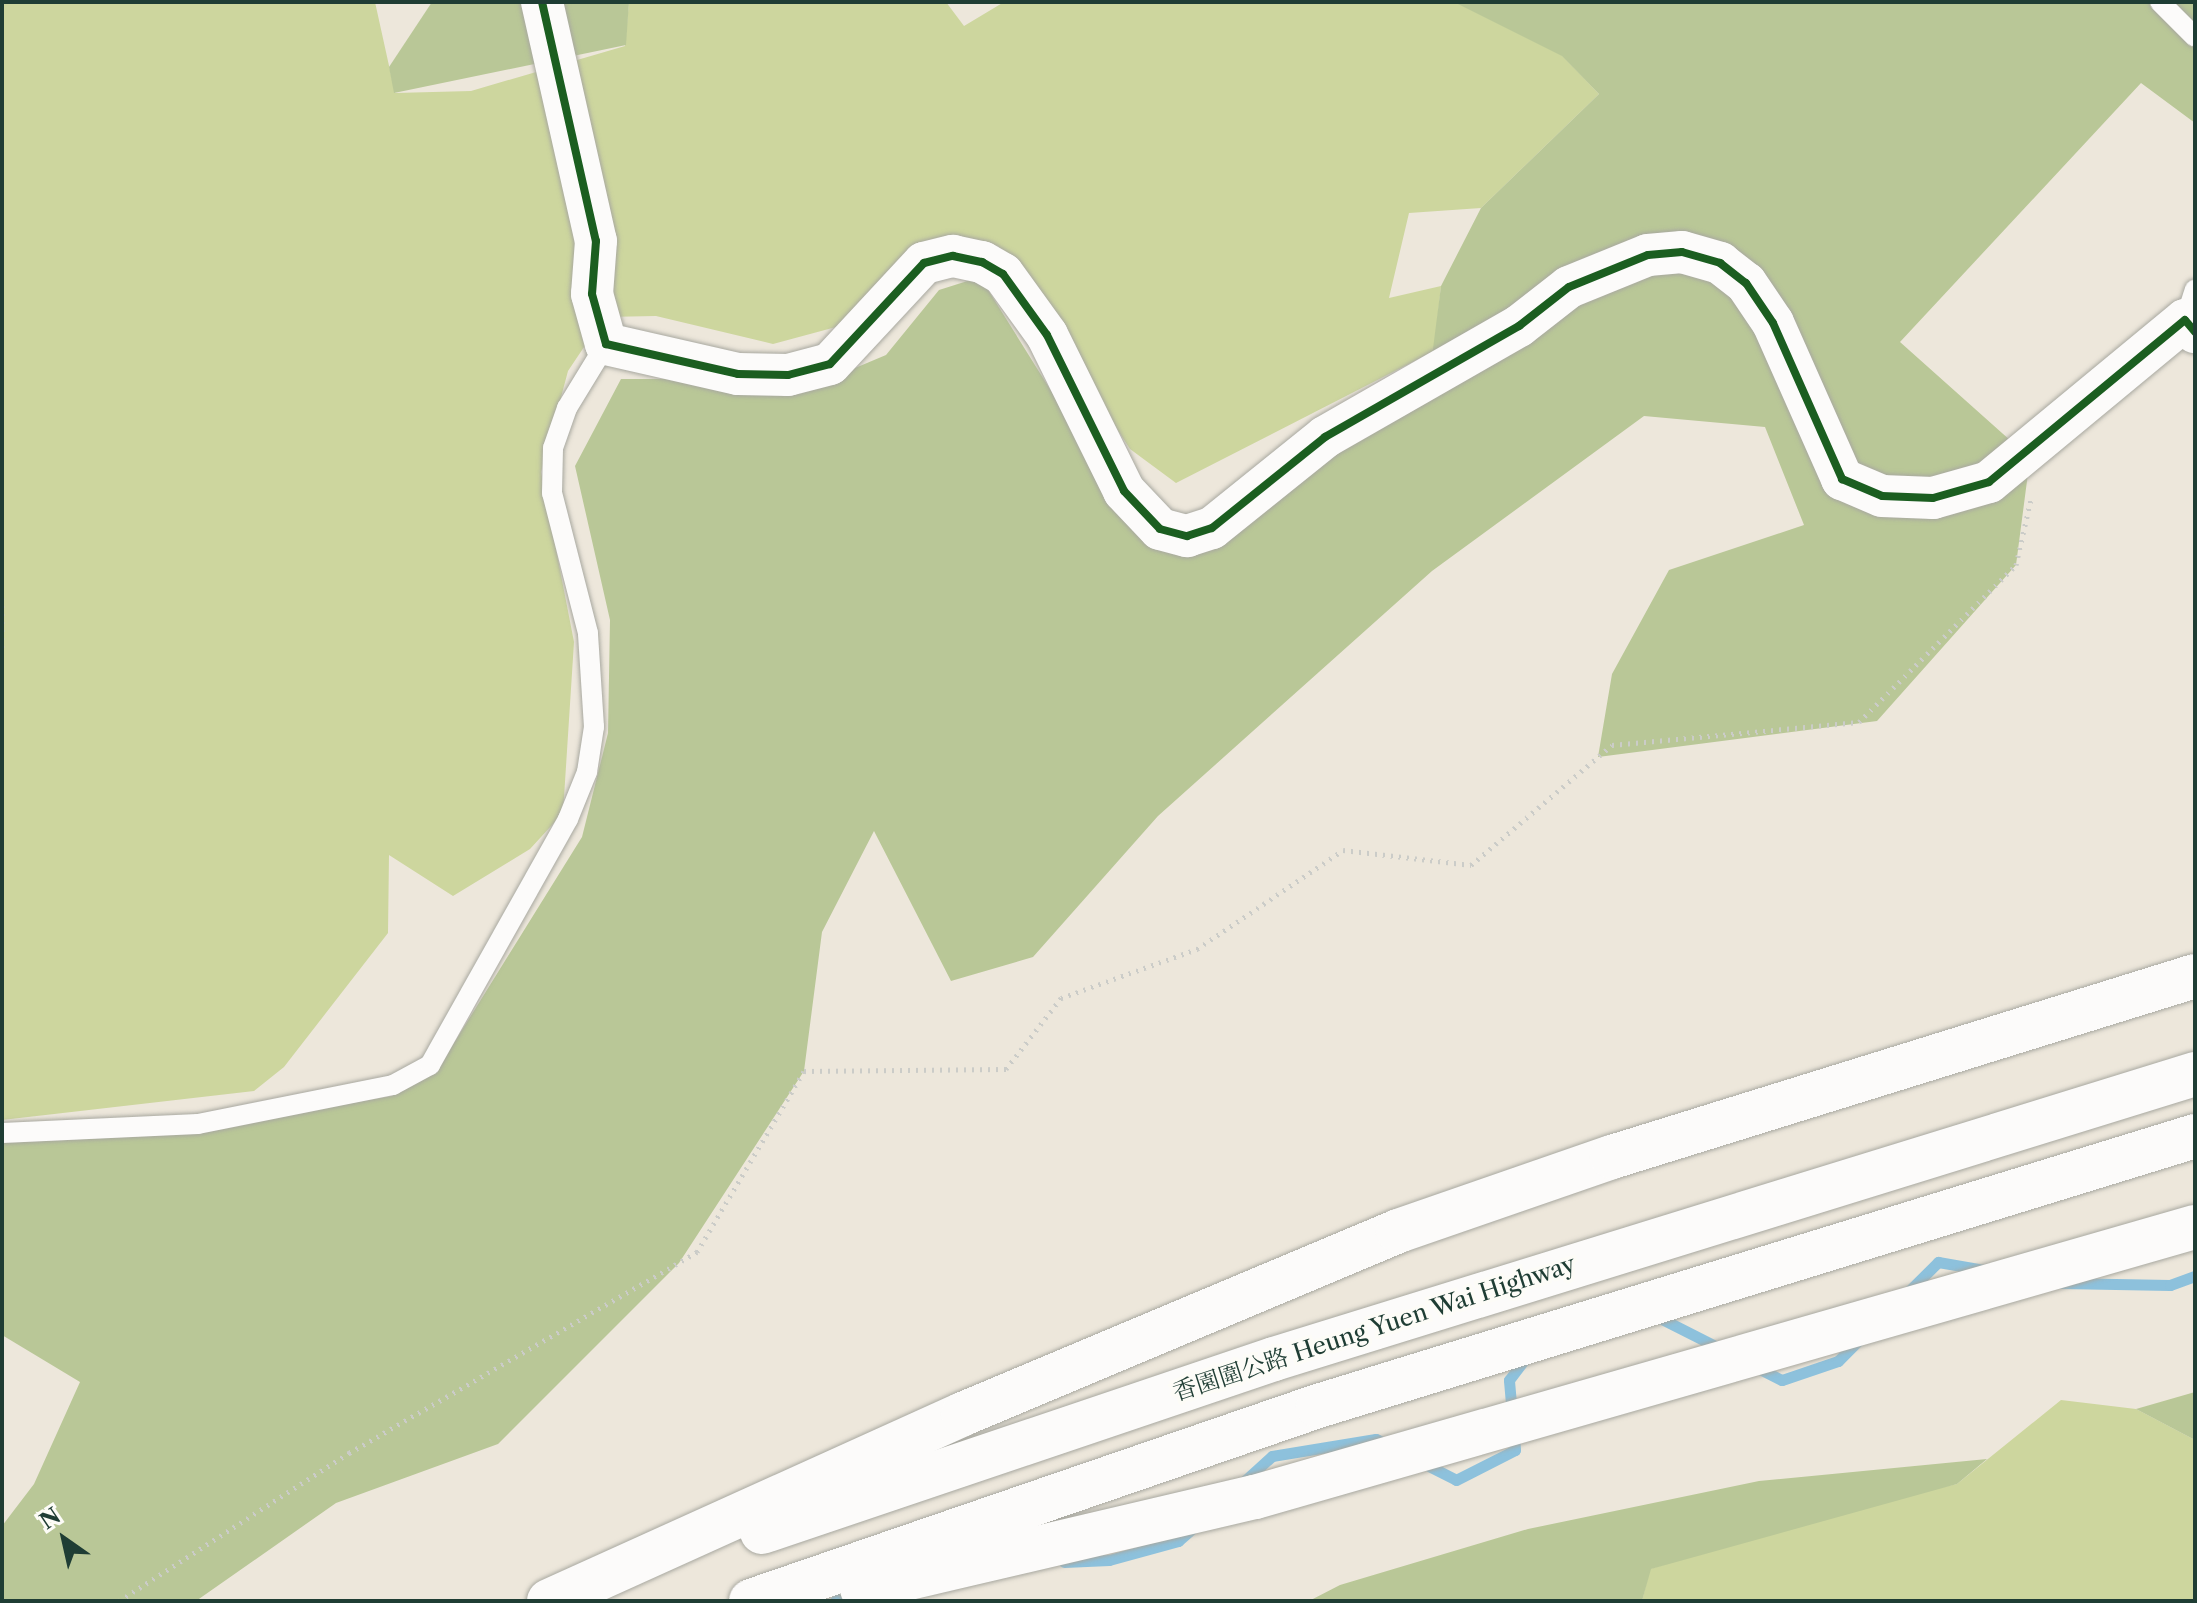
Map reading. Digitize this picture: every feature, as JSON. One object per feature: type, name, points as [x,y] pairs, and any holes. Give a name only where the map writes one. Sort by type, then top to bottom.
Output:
[{"type":"highway","points":[[549,1601],[992,1402],[1398,1231],[1612,1157],[2195,976]]},
{"type":"highway","name":"香園圍公路 Heung Yuen Wai Highway","points":[[559,1601],[1274,1359],[2195,1074]]},
{"type":"highway","points":[[751,1601],[1344,1398],[2195,1136]]},
{"type":"highway","points":[[809,1601],[1255,1497],[2195,1227]]},
{"type":"street","points":[[542,2],[596,241],[592,294],[606,344],[738,374],[788,375],[830,364],[924,263],[953,256],[982,262],[1003,274],[1047,335],[1124,491],[1160,529],[1187,536],[1212,528],[1325,437],[1519,326],[1569,287],[1607,266],[1682,252],[1720,263],[1746,283],[1773,323],[1842,479],[1882,496],[1933,498],[1989,482],[2192,314]]},
{"type":"lane","points":[[2160,2],[2195,37]]},
{"type":"lane","points":[[2,1133],[198,1124],[393,1085],[430,1065],[568,819],[587,772],[594,727],[588,633],[552,493],[553,448],[567,408],[606,344]]},
{"type":"path","points":[[119,1601],[349,1453],[697,1252],[804,1071],[1006,1069],[1061,998],[1197,949],[1343,850],[1471,865],[1612,745],[1859,722],[2016,565],[2046,435]]},
{"type":"path","points":[[2,598],[2,650]]},
{"type":"green space","points":[[2,2],[375,2],[395,93],[471,91],[625,46],[629,2],[946,2],[964,26],[1004,2],[1474,2],[1550,43],[1599,94],[1481,208],[1409,213],[1389,298],[1441,286],[1434,351],[1176,483],[1130,449],[998,246],[939,240],[836,327],[773,344],[656,316],[604,317],[568,371],[541,472],[574,642],[563,813],[530,849],[453,896],[389,855],[388,933],[284,1067],[254,1091],[2,1120]]},
{"type":"green space","points":[[432,2],[629,2],[626,45],[394,93],[389,67]]},
{"type":"green space","points":[[1454,2],[2195,2],[2195,123],[2141,83],[1900,342],[2030,458],[2016,565],[1877,721],[1598,757],[1612,674],[1669,570],[1804,525],[1765,427],[1644,416],[1432,571],[1158,816],[1033,957],[951,981],[874,831],[822,932],[804,1071],[679,1263],[498,1444],[336,1503],[196,1601],[2,1601],[2,1526],[34,1484],[80,1382],[2,1335],[2,1143],[167,1135],[392,1096],[444,1059],[582,837],[608,733],[610,620],[575,466],[621,379],[829,379],[886,355],[939,290],[980,277],[1148,546],[1182,550],[1430,372],[1441,286],[1481,208],[1599,94],[1562,56]]},
{"type":"green space","points":[[2195,1392],[2195,1440],[2136,1409]]},
{"type":"green space","points":[[2061,1400],[2136,1409],[2195,1440],[2195,1601],[1642,1601],[1650,1569],[1837,1511],[1957,1484]]},
{"type":"green space","points":[[1987,1459],[1957,1484],[1651,1569],[1642,1601],[1309,1601],[1340,1585],[1528,1529],[1759,1481]]},
{"type":"waterway","points":[[1905,1295],[1938,1262],[1985,1270]]},
{"type":"waterway","points":[[2061,1283],[2170,1285],[2195,1276]]},
{"type":"waterway","points":[[1654,1315],[1721,1349]]},
{"type":"waterway","points":[[1754,1366],[1782,1380],[1838,1361],[1858,1341]]},
{"type":"waterway","points":[[1512,1415],[1509,1380],[1528,1355]]},
{"type":"waterway","points":[[1421,1462],[1456,1480],[1515,1450],[1514,1432]]},
{"type":"waterway","points":[[1240,1485],[1272,1456],[1376,1439],[1388,1445]]},
{"type":"waterway","points":[[1064,1562],[1109,1560],[1178,1541],[1195,1526]]},
{"type":"waterway","points":[[835,1601],[854,1589]]},
{"type":"cycle path","points":[[542,2],[596,241],[592,294],[606,344],[738,374],[788,375],[830,364],[924,263],[953,256],[982,262],[1003,274],[1047,335],[1124,491],[1160,529],[1187,536],[1212,528],[1325,437],[1519,326],[1569,287],[1648,255],[1682,252],[1720,263],[1746,283],[1773,323],[1842,479],[1882,496],[1933,498],[1989,482],[2185,320],[2195,332]]}]
